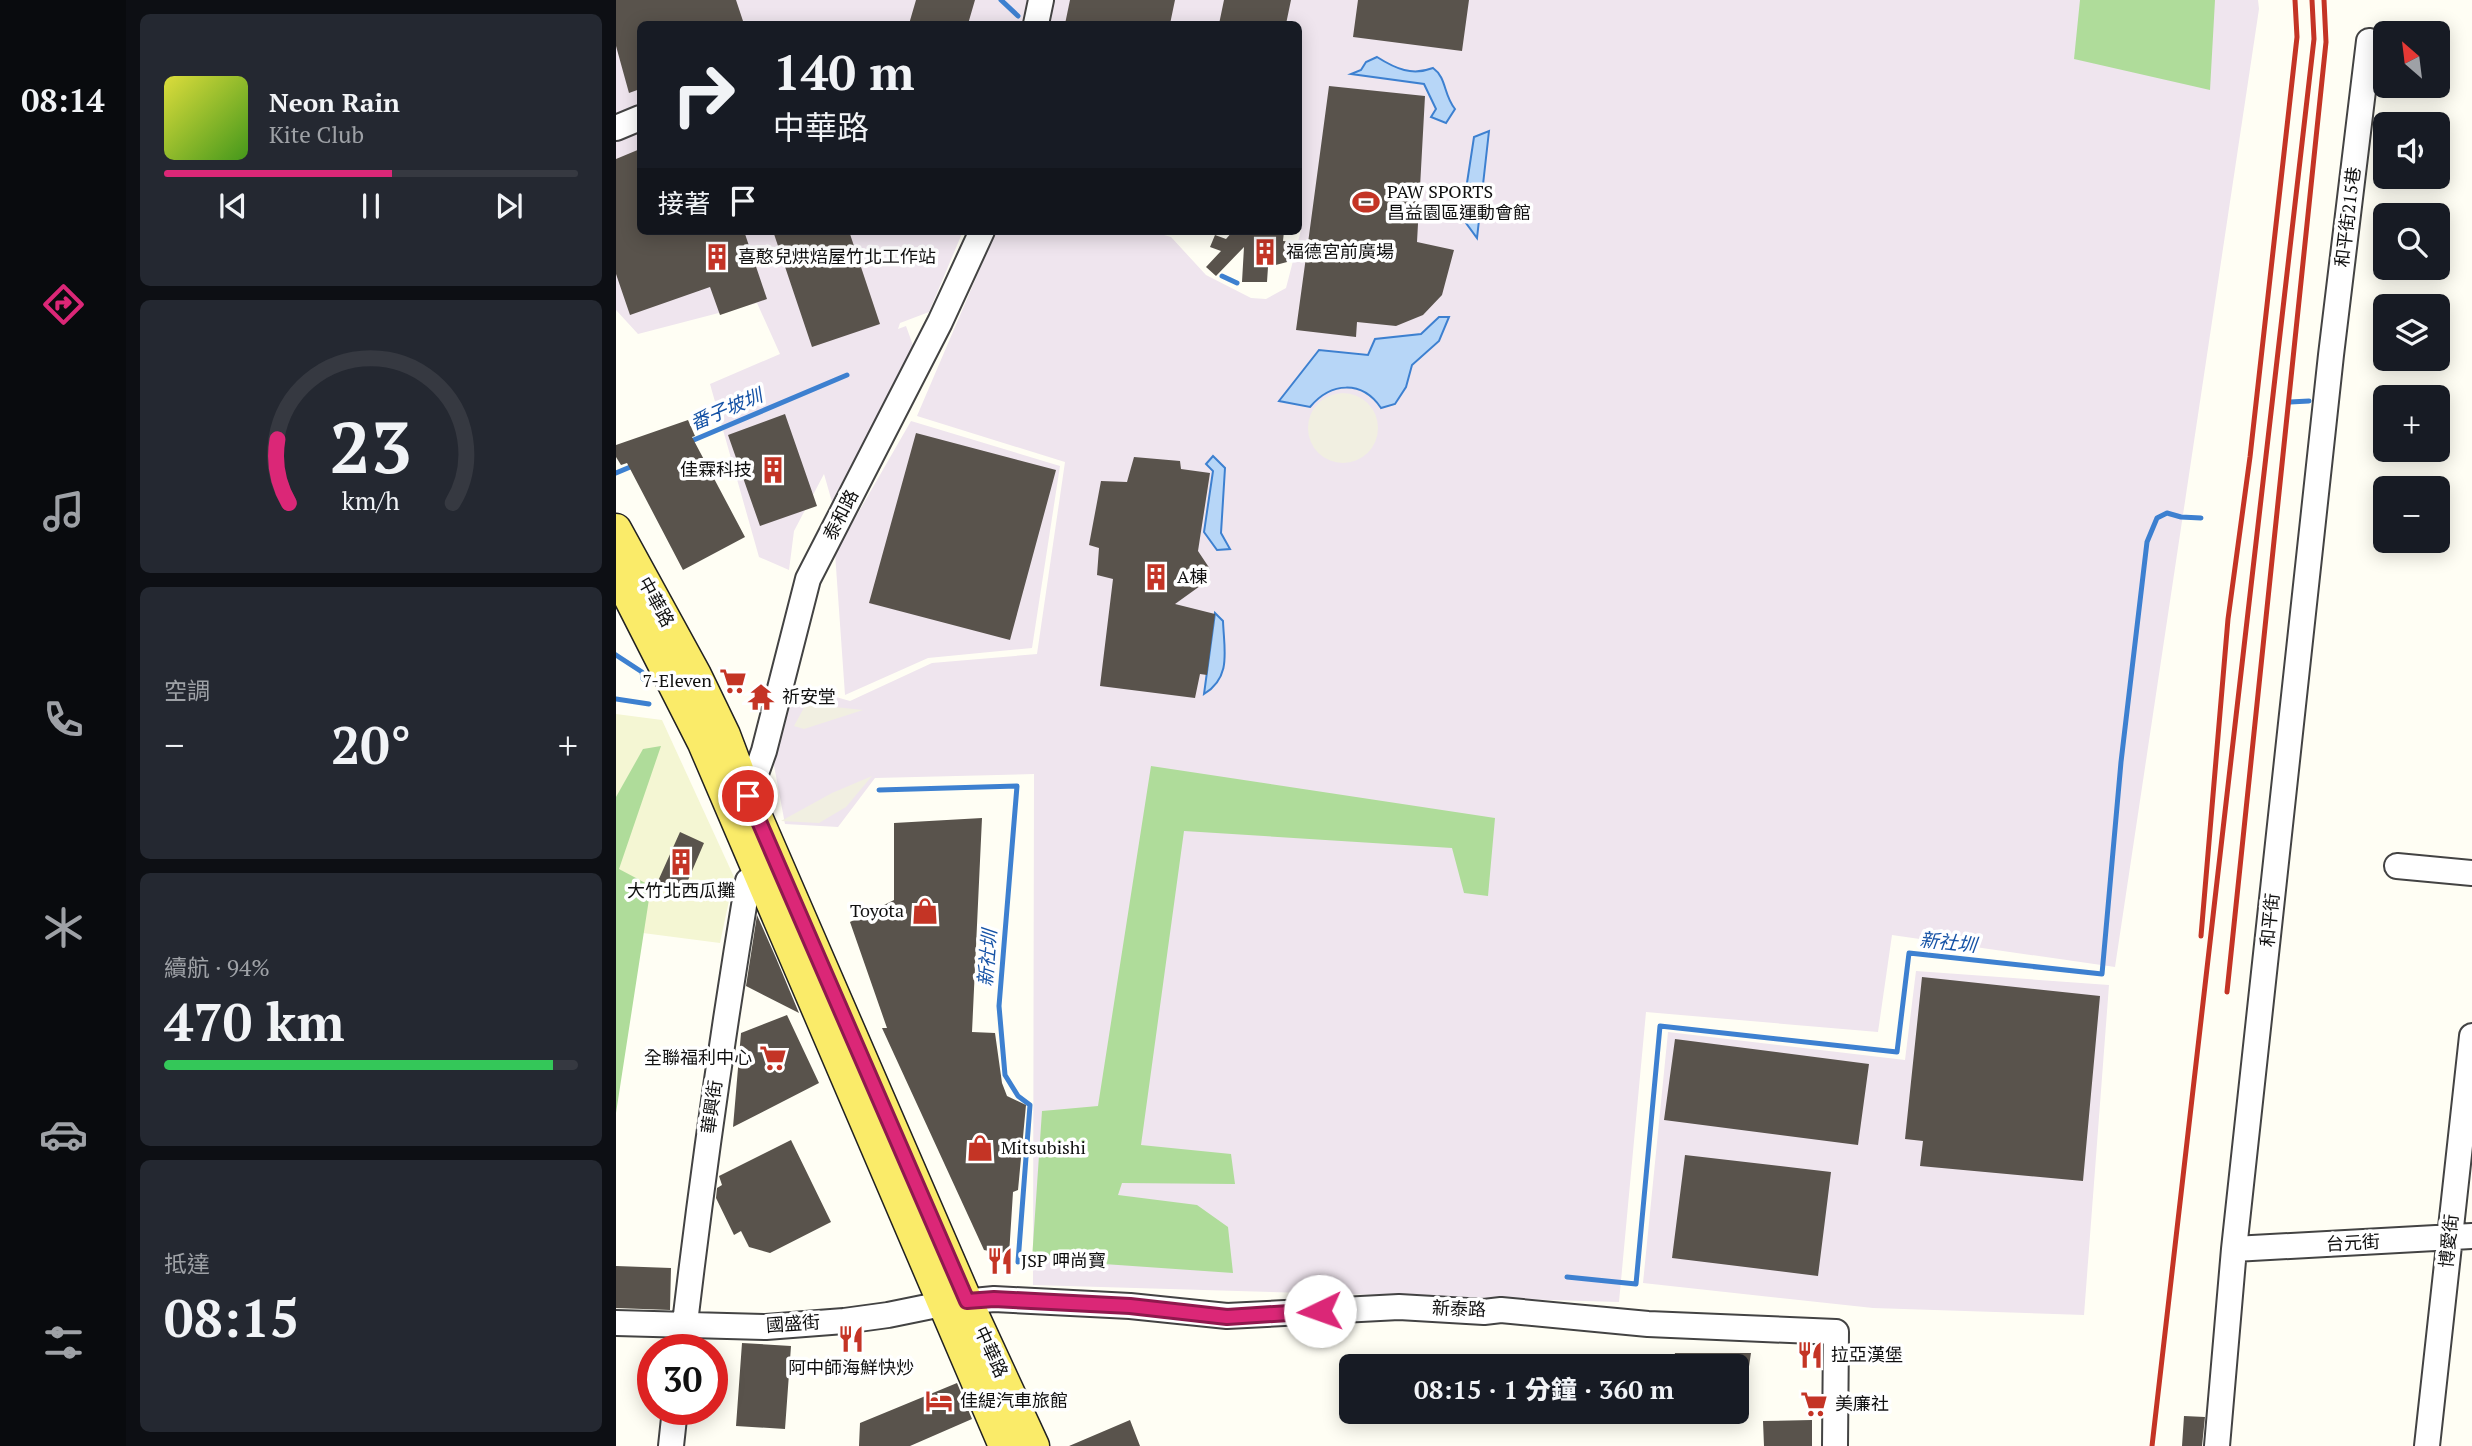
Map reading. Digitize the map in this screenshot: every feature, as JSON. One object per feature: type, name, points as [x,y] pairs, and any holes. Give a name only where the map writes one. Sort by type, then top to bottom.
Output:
[{"type":"main road","name":"中華路","points":[[616,529],[705,721],[955,1302],[1004,1446]]},
{"type":"main road","name":"中華路","points":[[616,572],[685,681]]},
{"type":"main road","name":"中華路","points":[[739,801],[761,874],[955,1302],[1034,1446]]},
{"type":"street","points":[[1037,21],[1041,0]]},
{"type":"street","name":"和平街215巷","points":[[2327,394],[2369,41]]},
{"type":"street","points":[[616,128],[637,119]]},
{"type":"street","name":"泰和路","points":[[739,801],[764,751],[808,579],[940,322],[980,235]]},
{"type":"street","name":"和平街","points":[[2217,1446],[2234,1249],[2327,394]]},
{"type":"street","points":[[2397,866],[2472,873]]},
{"type":"street","name":"華興街","points":[[684,1334],[707,1140],[747,881],[761,874]]},
{"type":"street","name":"博愛街","points":[[2427,1446],[2460,1236],[2472,1036]]},
{"type":"street","name":"台元街","points":[[2234,1249],[2460,1236]]},
{"type":"street","name":"新泰路","points":[[955,1302],[994,1299],[1130,1306],[1227,1317],[1399,1307],[1484,1312],[1501,1310],[1648,1324],[1836,1332],[1835,1446]]},
{"type":"street","name":"國盛街","points":[[616,1323],[766,1327],[888,1315],[955,1302]]},
{"type":"street","points":[[671,1446],[673,1425]]},
{"type":"shaded area","points":[[616,0],[2258,0],[2259,9],[2115,967],[1892,935],[1878,1032],[1646,1012],[1619,1302],[1033,1285],[1034,774],[875,778],[838,827],[785,824],[772,755],[790,684],[850,701],[932,663],[1037,654],[1065,462],[917,416],[994,235],[1164,235],[1171,237],[1206,275],[1251,298],[1266,299],[1286,288],[1300,235],[1302,235],[1302,21],[637,21],[637,235],[961,235],[929,312],[900,323],[898,329],[906,326],[914,348],[834,509],[824,474],[794,531],[789,570],[759,557],[710,384],[780,354],[757,303],[638,334],[616,310]]},
{"type":"shaded area","points":[[1336,393],[1350,393],[1363,399],[1372,408],[1378,428],[1376,441],[1368,453],[1350,463],[1336,463],[1323,457],[1314,448],[1308,435],[1308,421],[1314,408],[1323,399]]},
{"type":"shaded area","points":[[911,421],[1060,466],[1032,648],[928,658],[845,695],[835,553]]},
{"type":"shaded area","points":[[806,704],[863,710],[804,729],[794,726]]},
{"type":"shaded area","points":[[872,776],[846,807],[819,823],[781,821],[832,793]]},
{"type":"shaded area","points":[[1916,971],[2109,985],[2084,1315],[1873,1308],[1643,1283],[1668,1032],[1905,1060]]},
{"type":"green space","points":[[2080,0],[2215,0],[2210,90],[2074,59]]},
{"type":"green space","points":[[616,714],[662,720],[734,877],[720,943],[635,932],[616,1098]]},
{"type":"green space","points":[[661,746],[619,869],[651,886],[616,1113],[616,797],[643,749]]},
{"type":"green space","points":[[1151,766],[1495,818],[1488,896],[1464,893],[1452,848],[1184,831],[1141,1145],[1231,1154],[1235,1184],[1122,1183],[1118,1195],[1197,1205],[1228,1227],[1233,1273],[1032,1259],[1042,1111],[1098,1106]]},
{"type":"water","points":[[1377,57],[1404,70],[1433,68],[1443,81],[1448,98],[1455,109],[1446,123],[1431,117],[1436,109],[1424,84],[1351,74],[1361,70],[1366,62]]},
{"type":"water","points":[[1489,131],[1477,238],[1466,223],[1463,209],[1474,137]]},
{"type":"water","points":[[1439,317],[1449,317],[1439,341],[1412,365],[1406,387],[1395,404],[1381,408],[1365,393],[1346,388],[1327,393],[1310,407],[1279,401],[1319,350],[1368,355],[1375,339],[1421,334]]},
{"type":"water","points":[[1213,456],[1225,468],[1221,533],[1230,549],[1217,550],[1204,532],[1213,471],[1206,464]]},
{"type":"water","points":[[1215,613],[1223,621],[1223,671],[1219,680],[1204,694]]},
{"type":"building","points":[[616,0],[736,0],[743,21],[637,21],[637,90],[629,93],[616,46]]},
{"type":"building","points":[[916,0],[975,0],[969,21],[910,21]]},
{"type":"building","points":[[1070,0],[1175,0],[1171,21],[1066,21]]},
{"type":"building","points":[[1224,0],[1291,0],[1287,21],[1220,21]]},
{"type":"building","points":[[1358,0],[1469,0],[1462,51],[1353,37]]},
{"type":"building","name":"PAW SPORTS 昌益園區運動會館","points":[[1329,86],[1425,96],[1417,242],[1454,250],[1442,295],[1423,315],[1396,326],[1357,322],[1356,337],[1296,330],[1306,257],[1268,267],[1267,282],[1242,282],[1244,247],[1216,276],[1206,267],[1221,251],[1210,247],[1215,235],[1226,239],[1230,235],[1284,235],[1283,241],[1308,243]]},
{"type":"building","points":[[637,150],[637,235],[745,235],[767,299],[720,315],[710,287],[630,315],[616,274],[616,159]]},
{"type":"building","points":[[774,235],[850,235],[880,324],[812,347]]},
{"type":"building","name":"佳霖科技","points":[[785,414],[817,506],[760,526],[728,435]]},
{"type":"building","points":[[688,420],[695,436],[692,437],[745,537],[683,570],[627,463],[621,465],[616,457],[616,445]]},
{"type":"building","points":[[916,433],[1056,470],[1010,640],[869,603]]},
{"type":"building","name":"A棟","points":[[1134,457],[1180,461],[1181,469],[1210,473],[1198,551],[1210,569],[1207,581],[1175,604],[1215,614],[1207,675],[1200,674],[1195,698],[1100,686],[1113,579],[1097,575],[1099,548],[1089,545],[1101,481],[1127,482]]},
{"type":"building","points":[[982,818],[972,1032],[995,1033],[1002,1083],[1007,1096],[1026,1105],[1018,1190],[1013,1192],[1009,1255],[984,1250],[882,1028],[887,1028],[850,922],[894,900],[894,823]]},
{"type":"building","name":"大竹北西瓜攤","points":[[680,832],[704,843],[683,892],[658,881]]},
{"type":"building","points":[[757,915],[776,958],[799,1013],[746,986]]},
{"type":"building","points":[[1922,977],[2100,996],[2083,1181],[1920,1166],[1923,1141],[1905,1139]]},
{"type":"building","name":"全聯福利中心","points":[[787,1015],[819,1083],[733,1127],[741,1033]]},
{"type":"building","points":[[1675,1039],[1869,1064],[1858,1145],[1664,1120]]},
{"type":"building","points":[[791,1140],[831,1222],[770,1253],[749,1247],[741,1231],[734,1235],[716,1198],[717,1188],[722,1185],[719,1176]]},
{"type":"building","points":[[1685,1155],[1831,1172],[1818,1276],[1672,1258]]},
{"type":"building","points":[[616,1266],[671,1268],[670,1310],[616,1308]]},
{"type":"building","points":[[742,1343],[791,1346],[785,1429],[736,1426]]},
{"type":"building","points":[[1751,1353],[1749,1366],[1749,1354],[1675,1354]]},
{"type":"building","name":"佳緹汽車旅館","points":[[957,1383],[972,1419],[910,1446],[859,1446],[860,1423]]},
{"type":"building","points":[[2184,1416],[2205,1417],[2202,1446],[2182,1446]]},
{"type":"building","points":[[1130,1420],[1140,1446],[1069,1446]]},
{"type":"building","points":[[1812,1420],[1812,1446],[1764,1446],[1763,1421]]},
{"type":"waterway","points":[[1001,0],[1018,16]]},
{"type":"waterway","name":"番子坡圳","points":[[1222,276],[1237,283]]},
{"type":"waterway","name":"番子坡圳","points":[[689,442],[847,375]]},
{"type":"waterway","name":"新社圳","points":[[2290,402],[2309,401]]},
{"type":"waterway","name":"番子坡圳","points":[[616,473],[635,465]]},
{"type":"waterway","name":"新社圳","points":[[1567,1277],[1636,1284],[1660,1026],[1897,1052],[1909,953],[2102,974],[2121,762],[2147,542],[2157,518],[2167,513],[2201,518]]},
{"type":"waterway","points":[[616,655],[642,672],[643,679]]},
{"type":"waterway","name":"新社圳","points":[[616,699],[649,704]]},
{"type":"waterway","name":"新社圳","points":[[879,790],[1017,786],[999,1006],[1005,1075],[1018,1096],[1030,1105],[1018,1262]]},
{"type":"railway","points":[[2201,936],[2228,619],[2250,457],[2297,37],[2295,0]]},
{"type":"railway","points":[[2152,1446],[2314,39],[2312,0]]},
{"type":"railway","points":[[2227,992],[2326,42],[2324,0]]},
{"type":"place","name":"PAW SPORTS 昌益園區運動會館","points":[[1366,202]]},
{"type":"place","name":"福德宮前廣場","points":[[1265,252]]},
{"type":"place","name":"喜憨兒烘焙屋竹北工作站","points":[[717,257]]},
{"type":"place","name":"佳霖科技","points":[[773,470]]},
{"type":"place","name":"A棟","points":[[1156,577]]},
{"type":"place","name":"7-Eleven","points":[[733,681]]},
{"type":"place","name":"祈安堂","points":[[761,697]]},
{"type":"place","name":"大竹北西瓜攤","points":[[681,862]]},
{"type":"place","name":"Toyota","points":[[925,911]]},
{"type":"place","name":"全聯福利中心","points":[[773,1058]]},
{"type":"place","name":"Mitsubishi","points":[[980,1148]]},
{"type":"place","name":"JSP 呷尚寶","points":[[1000,1261]]},
{"type":"place","name":"阿中師海鮮快炒","points":[[851,1339]]},
{"type":"place","name":"拉亞漢堡","points":[[1810,1355]]},
{"type":"place","name":"佳緹汽車旅館","points":[[939,1401]]},
{"type":"place","name":"美廉社","points":[[1814,1404]]},
{"type":"route","points":[[748,796],[967,1301],[994,1299],[1130,1306],[1227,1317],[1320,1311]]}]
